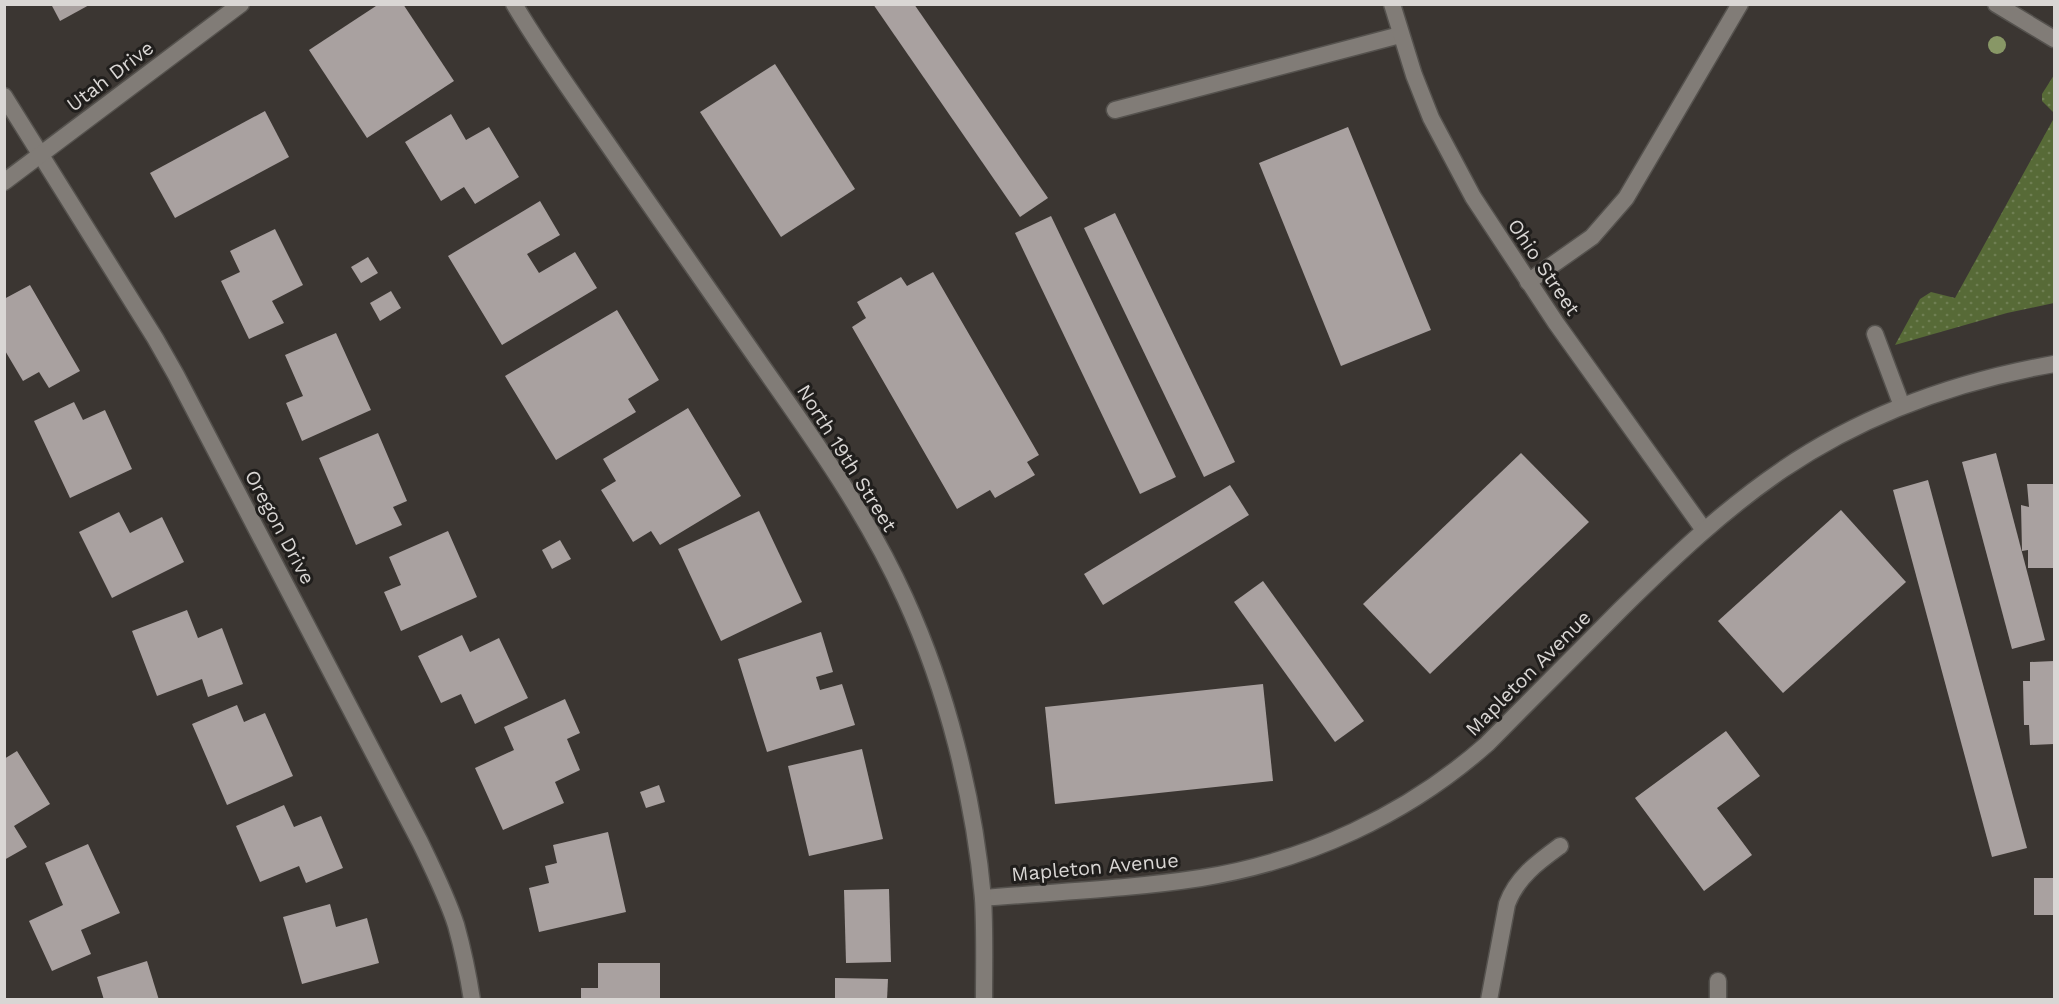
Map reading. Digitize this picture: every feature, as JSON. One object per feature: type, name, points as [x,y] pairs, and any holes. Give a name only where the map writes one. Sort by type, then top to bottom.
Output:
[{"type":"street","name":"Utah Drive","points":[[4,182],[242,4]]},
{"type":"street","name":"North 19th Street","points":[[514,4],[572,93],[805,427],[855,505],[890,566],[922,641],[949,719],[974,833],[983,898],[984,999]]},
{"type":"street","name":"Ohio Street","points":[[1392,4],[1400,36],[1431,118],[1489,222],[1528,282],[1704,530]]},
{"type":"street","points":[[1528,282],[1592,237],[1626,198],[1740,4]]},
{"type":"street","points":[[1996,4],[2055,39]]},
{"type":"street","points":[[1115,110],[1400,36]]},
{"type":"street","name":"Oregon Drive","points":[[4,96],[176,375],[420,842],[456,924],[472,999]]},
{"type":"street","points":[[1875,334],[1902,406]]},
{"type":"street","name":"Mapleton Avenue","points":[[983,898],[1168,882],[1224,873],[1306,851],[1378,819],[1438,784],[1487,744],[1648,582],[1704,530],[1783,469],[1833,440],[1902,406],[1974,381],[2055,364]]},
{"type":"street","points":[[1489,999],[1507,904],[1513,889],[1537,863],[1560,846]]},
{"type":"street","points":[[1718,981],[1718,999]]},
{"type":"green space","points":[[2054,75],[2054,113],[2042,101],[2042,94]]},
{"type":"green space","points":[[2054,118],[2054,303],[2007,313],[1895,345],[1920,299],[1931,292],[1955,298]]},
{"type":"building","points":[[51,4],[91,4],[60,21]]},
{"type":"building","points":[[379,4],[403,4],[454,81],[367,138],[309,50]]},
{"type":"building","points":[[873,4],[914,4],[1048,198],[1020,217]]},
{"type":"building","points":[[775,64],[855,189],[781,237],[700,112]]},
{"type":"building","points":[[265,111],[289,157],[175,218],[150,173]]},
{"type":"building","points":[[451,114],[466,140],[489,127],[519,177],[475,204],[464,187],[441,201],[405,142]]},
{"type":"building","points":[[1348,127],[1431,330],[1341,366],[1259,163]]},
{"type":"building","points":[[540,201],[560,235],[527,254],[539,273],[575,252],[597,288],[502,345],[448,256]]},
{"type":"building","points":[[1115,213],[1235,462],[1204,477],[1084,228]]},
{"type":"building","points":[[1051,216],[1176,477],[1140,494],[1015,233]]},
{"type":"building","points":[[275,229],[303,285],[272,301],[284,323],[249,339],[221,281],[240,272],[230,251]]},
{"type":"building","points":[[368,257],[378,273],[361,283],[351,267]]},
{"type":"building","points":[[933,272],[1039,455],[1027,462],[1035,475],[995,498],[990,490],[957,509],[852,327],[866,318],[857,302],[901,277],[907,286]]},
{"type":"building","points":[[30,285],[80,371],[49,388],[39,372],[23,381],[4,349],[4,299]]},
{"type":"building","points":[[391,291],[401,308],[380,321],[370,303]]},
{"type":"building","points":[[617,310],[659,380],[628,399],[636,412],[556,460],[505,376]]},
{"type":"building","points":[[336,333],[371,410],[302,441],[286,403],[303,396],[285,355]]},
{"type":"building","points":[[74,402],[83,420],[105,410],[132,469],[70,498],[34,421]]},
{"type":"building","points":[[688,408],[741,496],[660,545],[651,531],[633,542],[601,490],[616,481],[603,459]]},
{"type":"building","points":[[378,433],[407,501],[393,507],[402,525],[356,545],[319,458]]},
{"type":"building","points":[[1521,453],[1589,522],[1430,674],[1363,604]]},
{"type":"building","points":[[1996,453],[2045,640],[2012,649],[1962,462]]},
{"type":"building","points":[[1928,480],[2027,848],[1992,857],[1893,490]]},
{"type":"building","points":[[2027,484],[2054,484],[2054,568],[2028,568],[2028,550],[2022,551],[2021,505],[2029,507]]},
{"type":"building","points":[[1230,485],[1249,515],[1103,605],[1084,574]]},
{"type":"building","points":[[1841,510],[1906,582],[1783,693],[1718,621]]},
{"type":"building","points":[[759,511],[802,602],[721,641],[678,549]]},
{"type":"building","points":[[119,512],[130,533],[162,517],[184,562],[112,598],[79,532]]},
{"type":"building","points":[[448,531],[477,597],[401,631],[384,592],[401,585],[389,557]]},
{"type":"building","points":[[560,540],[571,559],[552,569],[542,550]]},
{"type":"building","points":[[1263,581],[1364,721],[1335,742],[1234,602]]},
{"type":"building","points":[[187,610],[198,638],[222,628],[243,684],[208,697],[202,679],[157,696],[132,631]]},
{"type":"building","points":[[821,632],[833,672],[816,677],[820,690],[842,684],[855,725],[767,752],[738,659]]},
{"type":"building","points":[[462,635],[470,652],[499,638],[528,698],[475,724],[461,694],[441,703],[418,656]]},
{"type":"building","points":[[2054,661],[2054,744],[2030,745],[2029,725],[2024,725],[2023,681],[2030,681],[2030,662]]},
{"type":"building","points":[[1263,684],[1273,781],[1055,804],[1045,707]]},
{"type":"building","points":[[565,699],[580,733],[567,739],[580,770],[555,782],[564,803],[503,830],[475,768],[514,750],[504,727]]},
{"type":"building","points":[[237,705],[244,722],[265,713],[293,776],[227,805],[192,724]]},
{"type":"building","points":[[1726,731],[1760,776],[1717,808],[1752,855],[1704,891],[1635,798]]},
{"type":"building","points":[[862,749],[883,839],[809,856],[788,766]]},
{"type":"building","points":[[17,751],[50,804],[14,826],[27,847],[4,860],[4,759]]},
{"type":"building","points":[[659,785],[665,802],[646,808],[640,792]]},
{"type":"building","points":[[284,805],[294,827],[321,816],[343,868],[306,883],[299,866],[260,882],[236,826]]},
{"type":"building","points":[[608,832],[626,912],[539,932],[529,888],[549,883],[545,866],[557,863],[553,845]]},
{"type":"building","points":[[88,844],[120,913],[81,930],[91,954],[52,971],[29,921],[63,905],[45,863]]},
{"type":"building","points":[[2034,878],[2054,878],[2054,915],[2034,915]]},
{"type":"building","points":[[889,889],[891,962],[846,963],[844,890]]},
{"type":"building","points":[[330,904],[336,927],[367,918],[379,963],[302,984],[283,917]]},
{"type":"building","points":[[147,961],[159,1000],[104,1000],[97,977]]},
{"type":"building","points":[[598,963],[660,963],[660,1000],[581,1000],[581,988],[598,988]]},
{"type":"building","points":[[835,978],[888,979],[887,1000],[835,1000]]}]
